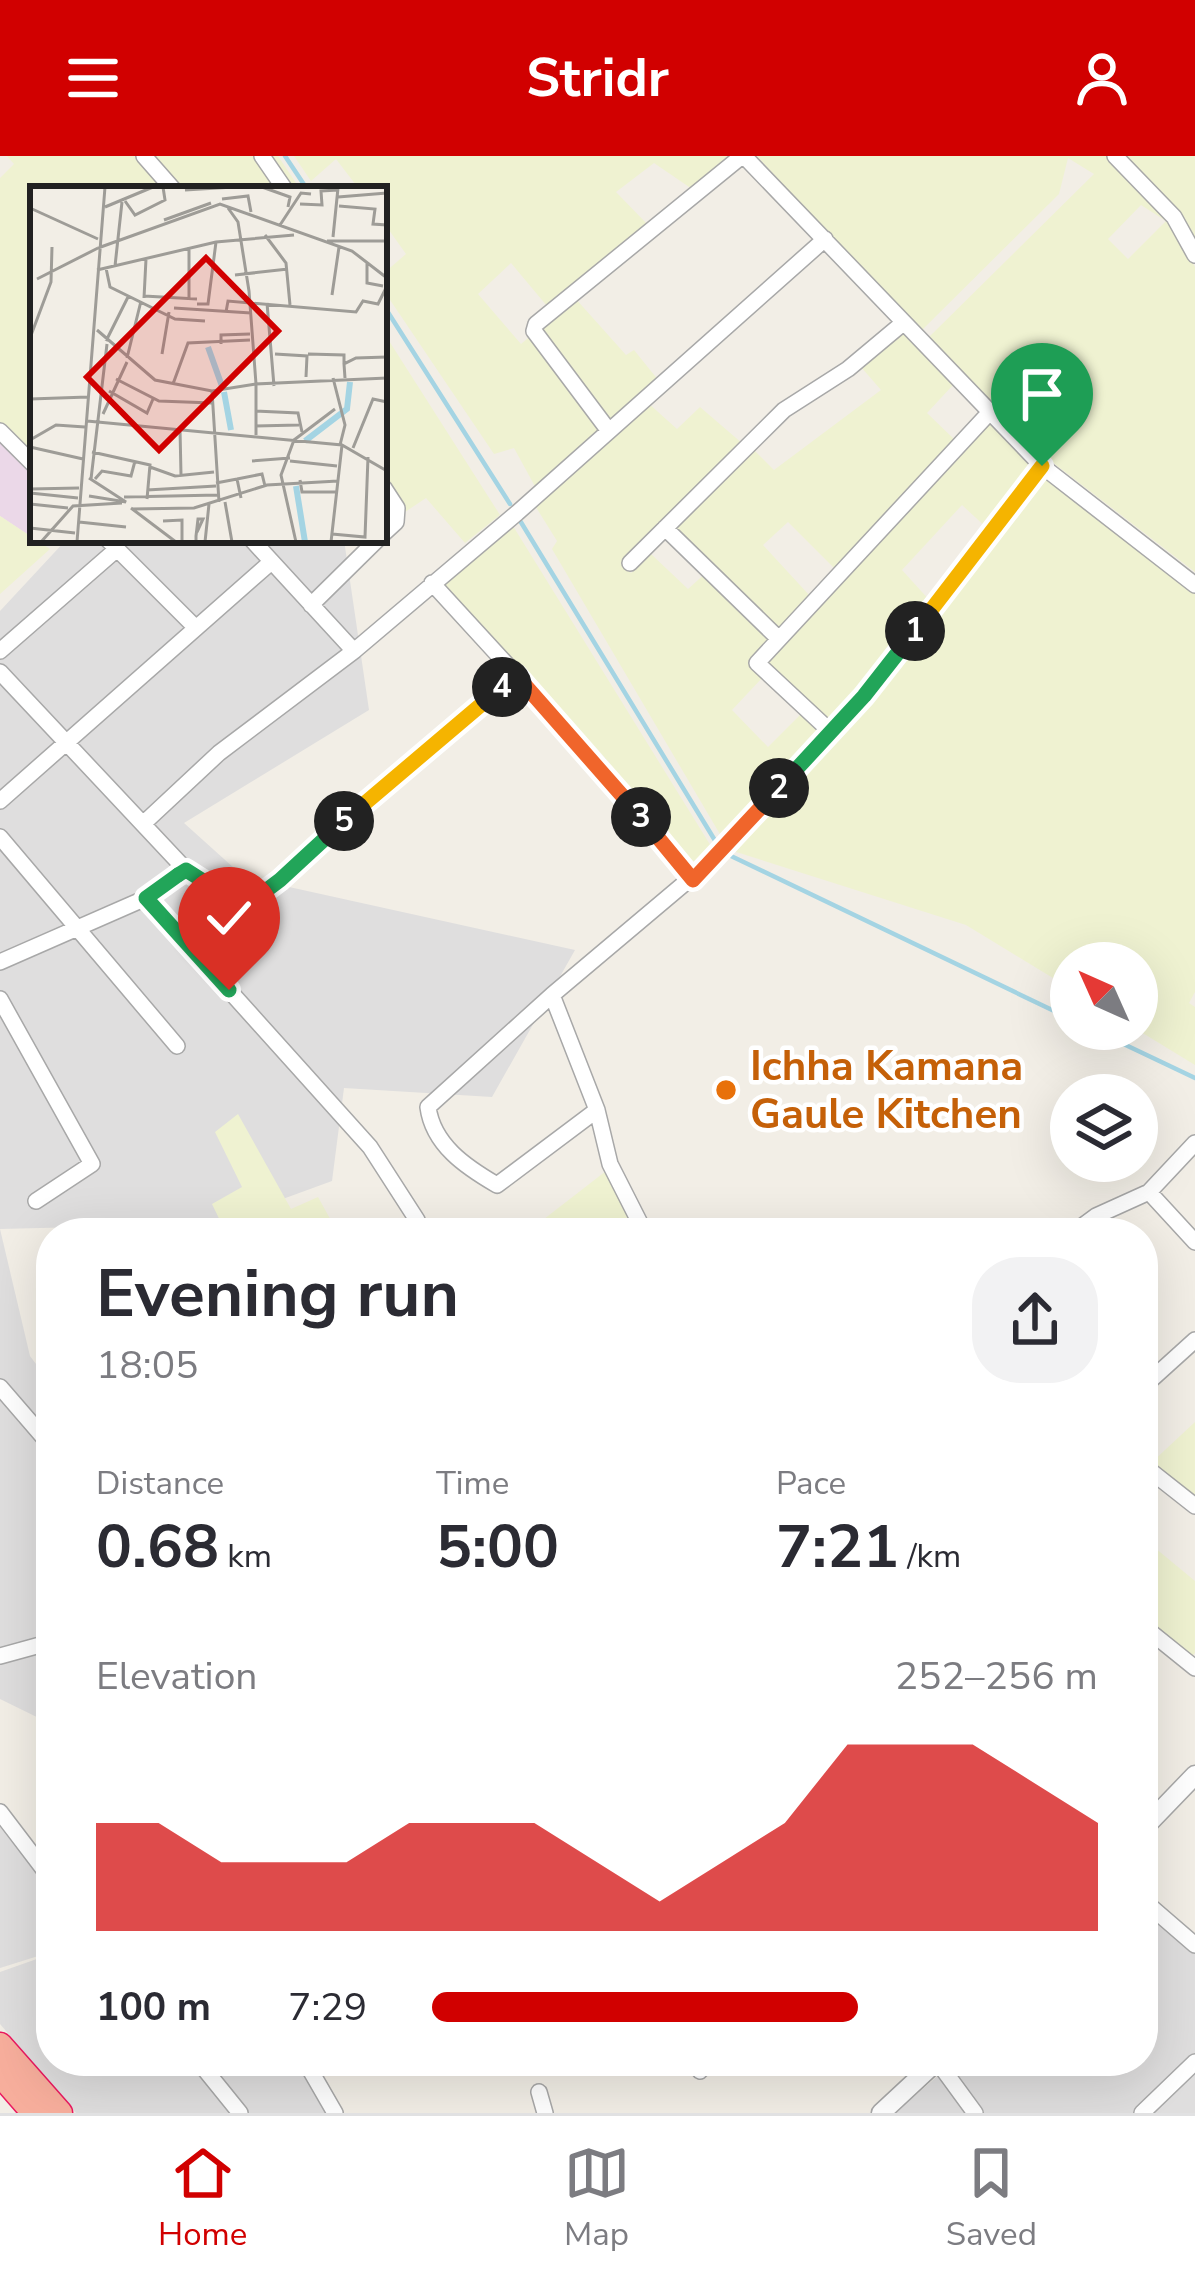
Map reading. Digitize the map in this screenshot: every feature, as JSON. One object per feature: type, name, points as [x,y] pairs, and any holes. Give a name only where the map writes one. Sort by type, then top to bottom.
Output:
[{"type":"highway","points":[[0,2044],[60,2113]]},
{"type":"highway","points":[[0,2074],[34,2113]]},
{"type":"street","points":[[144,156],[170,186]]},
{"type":"street","points":[[262,156],[283,186]]},
{"type":"street","points":[[609,431],[534,331],[536,324],[743,156],[1042,466],[1195,585]]},
{"type":"street","points":[[1115,156],[1174,217],[1195,256]]},
{"type":"street","points":[[144,824],[235,740],[354,651],[824,239]]},
{"type":"street","points":[[630,563],[784,410],[848,369],[903,323]]},
{"type":"street","points":[[831,732],[757,663],[988,413]]},
{"type":"street","points":[[0,430],[30,461]]},
{"type":"street","points":[[597,1110],[497,1185],[450,1152],[430,1121],[428,1107],[552,995],[693,880],[864,696],[1042,466]]},
{"type":"street","points":[[387,493],[397,508],[396,522],[387,530]]},
{"type":"street","points":[[665,528],[779,639]]},
{"type":"street","points":[[254,543],[354,651]]},
{"type":"street","points":[[311,605],[374,543]]},
{"type":"street","points":[[0,651],[112,544],[194,626]]},
{"type":"street","points":[[0,800],[269,563]]},
{"type":"street","points":[[432,583],[598,764],[693,880]]},
{"type":"street","points":[[0,672],[186,870],[233,900],[248,904],[516,675]]},
{"type":"street","points":[[0,837],[177,1046]]},
{"type":"street","points":[[0,962],[146,898],[186,870]]},
{"type":"street","points":[[146,898],[370,1147],[416,1218]]},
{"type":"street","points":[[552,995],[597,1110],[610,1164],[637,1218]]},
{"type":"street","points":[[0,1000],[92,1164],[36,1201]]},
{"type":"street","points":[[1093,1218],[1149,1192],[1195,1143]]},
{"type":"street","points":[[1149,1192],[1195,1242]]},
{"type":"street","points":[[1158,1373],[1195,1340]]},
{"type":"street","points":[[0,1388],[36,1429]]},
{"type":"street","points":[[1158,1478],[1195,1506]]},
{"type":"street","points":[[1158,1636],[1192,1661]]},
{"type":"street","points":[[0,1656],[36,1646]]},
{"type":"street","points":[[1158,1814],[1194,1777]]},
{"type":"street","points":[[0,1813],[36,1860]]},
{"type":"street","points":[[1158,1913],[1195,1945]]},
{"type":"street","points":[[1142,2113],[1195,2062]]},
{"type":"street","points":[[210,2076],[240,2113]]},
{"type":"street","points":[[313,2076],[335,2113]]},
{"type":"street","points":[[881,2113],[921,2076]]},
{"type":"street","points":[[948,2076],[975,2113]]},
{"type":"street","points":[[538,2092],[545,2113]]},
{"type":"shaded area","points":[[0,435],[30,464],[30,536],[0,516]]},
{"type":"shaded area","points":[[63,543],[344,543],[369,710],[184,823],[244,877],[575,950],[492,1097],[344,1088],[332,1181],[231,1218],[36,1218],[36,1228],[0,1229],[0,611]]},
{"type":"shaded area","points":[[0,1229],[30,1356],[36,1364],[36,1717],[0,1699]]},
{"type":"shaded area","points":[[0,1824],[36,1867],[36,1957],[0,1968]]},
{"type":"shaded area","points":[[1158,1905],[1195,1937],[1195,2113],[895,2113],[938,2076],[1158,2076]]},
{"type":"shaded area","points":[[36,1959],[36,2066],[0,2024],[0,1972]]},
{"type":"shaded area","points":[[44,2076],[308,2076],[330,2113],[76,2113]]},
{"type":"green space","points":[[7,156],[134,156],[159,186],[30,186],[30,453],[0,424],[0,178],[14,164]]},
{"type":"green space","points":[[153,156],[278,156],[298,186],[178,186]]},
{"type":"green space","points":[[294,156],[735,156],[695,191],[654,163],[616,192],[650,227],[547,306],[511,263],[478,294],[521,344],[575,298],[626,355],[634,350],[659,381],[537,490],[514,448],[494,454],[387,295],[387,270],[406,254],[387,227],[387,186],[357,186],[336,159],[311,181]]},
{"type":"green space","points":[[757,156],[1195,156],[1195,239],[1173,227],[1195,267],[1195,572],[1043,455],[926,340],[1094,174],[1068,158],[1059,194],[919,333]],"holes":[[[1141,205],[1166,221],[1128,259],[1108,239]]]},
{"type":"green space","points":[[901,332],[953,385],[927,413],[956,441],[834,568],[788,522],[763,545],[810,596],[749,663],[763,677],[732,710],[768,747],[801,714],[823,734],[724,841],[552,549],[557,541],[534,504],[647,402],[677,429],[700,407],[743,444],[623,564],[631,573],[651,554],[688,589],[707,572],[668,534],[752,448],[774,470],[881,390],[861,367]]},
{"type":"green space","points":[[387,338],[500,515],[465,543],[426,498],[405,512],[387,484]]},
{"type":"green space","points":[[987,422],[1037,467],[989,530],[962,505],[902,570],[932,603],[830,726],[764,663]]},
{"type":"green space","points":[[1045,476],[1195,594],[1195,992],[1189,1003],[1195,1007],[1195,1065],[1158,1042],[1158,942],[1050,942],[1050,976],[966,925],[730,850]]},
{"type":"green space","points":[[0,516],[30,536],[30,543],[50,549],[0,594]]},
{"type":"green space","points":[[513,526],[714,851],[691,873],[441,588],[443,580]]},
{"type":"green space","points":[[238,1114],[291,1209],[318,1197],[330,1218],[219,1218],[212,1204],[242,1187],[215,1132]]},
{"type":"green space","points":[[606,1171],[630,1218],[545,1218]]},
{"type":"green space","points":[[1195,1422],[1195,1499],[1158,1470],[1158,1457]]},
{"type":"green space","points":[[1158,1550],[1195,1581],[1195,1653],[1190,1658],[1158,1630]]},
{"type":"waterway","points":[[285,156],[305,186]]},
{"type":"waterway","points":[[387,311],[510,504]]},
{"type":"waterway","points":[[519,519],[719,847]]},
{"type":"waterway","points":[[731,856],[1050,1009]]},
{"type":"waterway","points":[[1136,1050],[1195,1078]]},
{"type":"place","name":"Ichha Kamana Gaule Kitchen","points":[[726,1090]]},
{"type":"route","points":[[229,990],[146,898],[186,870],[233,900],[248,904],[516,675],[598,764],[693,880],[864,696],[1042,466]]}]
